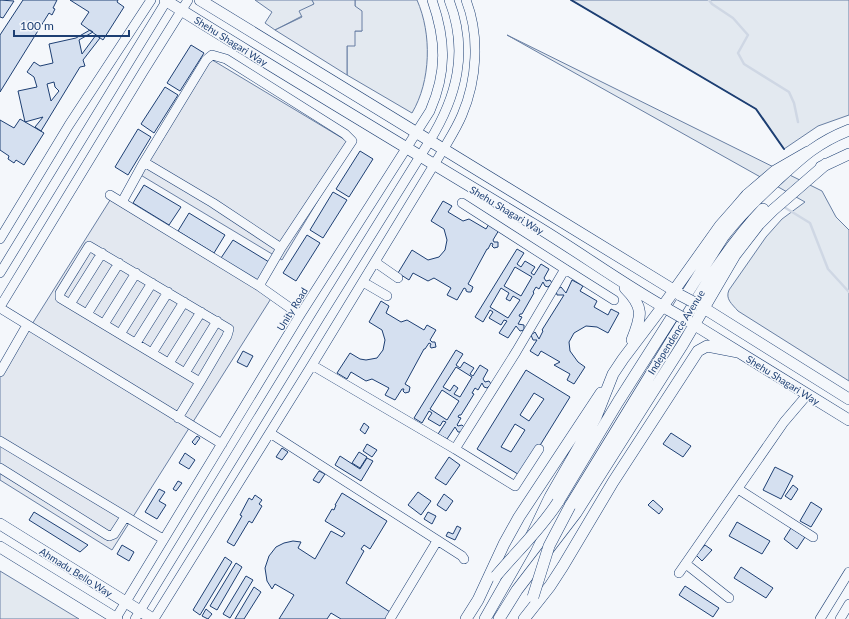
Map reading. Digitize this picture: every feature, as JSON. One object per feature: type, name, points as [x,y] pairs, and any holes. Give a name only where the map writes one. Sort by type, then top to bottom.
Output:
[{"type":"main road","name":"Shehu Shagari Way","points":[[166,0],[236,45],[532,224],[615,277],[849,420]]},
{"type":"main road","name":"Shehu Shagari Way","points":[[200,0],[849,399]]},
{"type":"main road","name":"Independence Avenue","points":[[493,574],[536,533],[547,520],[626,389],[723,237],[757,198],[808,152],[834,136],[849,130]]},
{"type":"main road","points":[[466,619],[493,574],[504,544],[537,489],[623,359],[677,293],[720,226],[747,195],[775,172],[808,152]]},
{"type":"main road","name":"Independence Avenue","points":[[523,619],[536,598],[549,546],[570,506],[707,281],[747,226],[764,208],[804,177],[826,164],[849,154]]},
{"type":"main road","name":"Independence Avenue","points":[[499,619],[518,590],[576,513],[701,307],[735,255],[773,210],[826,164]]},
{"type":"main road","points":[[615,277],[633,295],[640,311],[637,327],[623,359]]},
{"type":"main road","points":[[536,598],[554,579],[613,482],[698,351],[707,346],[738,352]]},
{"type":"main road","points":[[484,619],[522,553],[550,497],[596,417],[613,374]]},
{"type":"main road","name":"Ahmadu Bello Way","points":[[0,524],[125,602],[138,615],[153,619]]},
{"type":"main road","name":"Ahmadu Bello Way","points":[[0,547],[116,618]]},
{"type":"main road","points":[[460,619],[478,600]]},
{"type":"street","points":[[0,240],[77,112],[151,0]]},
{"type":"street","points":[[0,273],[166,0]]},
{"type":"street","points":[[188,0],[0,307],[222,444]]},
{"type":"street","name":"Unity Road","points":[[116,618],[300,315],[416,134],[435,99],[441,77],[443,58],[441,28],[432,0]]},
{"type":"street","points":[[138,615],[429,142],[448,106],[458,73],[459,53],[455,19],[449,0]]},
{"type":"street","points":[[153,619],[270,433],[434,166],[462,114],[469,95],[475,43],[469,6],[466,0]]},
{"type":"street","points":[[122,202],[144,162],[206,60],[212,56],[226,59],[233,63],[346,134],[352,141],[281,248],[259,286]]},
{"type":"street","points":[[144,162],[213,203],[281,248]]},
{"type":"street","points":[[110,195],[259,286],[300,315]]},
{"type":"street","points":[[462,203],[614,300]]},
{"type":"street","points":[[178,418],[200,382],[228,336],[229,329],[89,246],[60,292],[60,298],[200,382]]},
{"type":"street","points":[[70,304],[102,253]]},
{"type":"street","points":[[375,262],[398,278]]},
{"type":"street","points":[[87,314],[119,263]]},
{"type":"street","points":[[455,449],[516,352],[565,269]]},
{"type":"street","points":[[104,324],[136,273]]},
{"type":"street","points":[[363,282],[387,296]]},
{"type":"street","points":[[120,334],[152,283]]},
{"type":"street","points":[[136,343],[168,292]]},
{"type":"street","points":[[152,353],[184,302]]},
{"type":"street","points":[[169,363],[201,312]]},
{"type":"street","points":[[185,373],[217,321]]},
{"type":"street","points":[[0,372],[27,325]]},
{"type":"street","points":[[312,365],[516,486],[539,449]]},
{"type":"street","points":[[679,573],[784,422],[807,395]]},
{"type":"street","points":[[270,433],[462,556],[464,559]]},
{"type":"street","points":[[0,441],[163,539]]},
{"type":"street","points":[[0,468],[107,535],[111,536],[114,534],[125,517]]},
{"type":"street","points":[[738,489],[813,537]]},
{"type":"street","points":[[390,619],[437,541]]},
{"type":"street","points":[[686,564],[729,598]]},
{"type":"street","points":[[820,619],[849,572]]},
{"type":"street","points":[[840,619],[849,604]]},
{"type":"shaded area","points":[[255,0],[312,0],[314,3],[302,16],[275,30],[265,23],[272,12]]},
{"type":"shaded area","points":[[312,0],[355,0],[355,6],[362,11],[362,31],[355,31],[355,46],[347,46],[347,75],[275,30],[302,17],[299,11],[314,4]]},
{"type":"shaded area","points":[[355,0],[417,0],[422,13],[425,28],[427,57],[423,87],[412,113],[347,75],[347,46],[355,31],[362,31],[355,6]]},
{"type":"shaded area","points":[[571,0],[849,0],[849,115],[818,126],[784,149],[756,109]]},
{"type":"shaded area","points":[[507,35],[822,191],[836,217],[849,230],[849,381],[738,311],[731,304],[728,296],[729,290],[766,237],[782,219],[805,202]]},
{"type":"shaded area","points":[[209,58],[352,144],[282,260],[139,174]]},
{"type":"shaded area","points":[[112,197],[272,297],[112,550],[0,480],[0,375]]},
{"type":"shaded area","points":[[0,571],[79,619],[0,619]]},
{"type":"building","points":[[0,0],[14,1],[3,18],[0,17]]},
{"type":"building","points":[[23,0],[57,0],[53,8],[55,9],[52,15],[49,13],[0,92],[0,35]]},
{"type":"building","points":[[70,0],[118,0],[117,2],[124,7],[103,40],[81,24],[89,12]]},
{"type":"building","points":[[90,30],[93,32],[79,40],[82,54],[96,35],[100,38],[83,60],[85,66],[80,67],[41,131],[35,127],[43,117],[25,122],[18,91],[37,87],[34,77],[27,72],[34,62],[40,66],[53,63],[49,44],[76,38]],"holes":[[[54,82],[55,87],[59,91],[51,101],[47,84]]]},
{"type":"building","points":[[191,45],[204,53],[180,91],[167,83]]},
{"type":"building","points":[[165,87],[178,95],[154,133],[141,124]]},
{"type":"building","points":[[20,119],[44,133],[24,165],[16,160],[14,163],[8,159],[9,156],[0,150],[0,120],[14,128]]},
{"type":"building","points":[[138,129],[151,137],[128,175],[115,167]]},
{"type":"building","points":[[360,151],[373,159],[349,197],[336,189]]},
{"type":"building","points":[[144,185],[181,207],[169,225],[133,203]]},
{"type":"building","points":[[333,192],[347,200],[323,238],[310,230]]},
{"type":"building","points":[[443,201],[452,206],[448,212],[463,221],[469,219],[486,229],[489,224],[499,230],[493,240],[494,242],[498,242],[498,247],[494,248],[492,246],[493,244],[491,243],[487,249],[468,284],[473,287],[471,292],[466,291],[464,288],[457,300],[447,295],[451,288],[434,278],[428,281],[413,273],[409,280],[398,273],[412,250],[428,260],[439,257],[445,250],[447,240],[444,229],[431,221]]},
{"type":"building","points":[[189,213],[225,235],[214,253],[178,231]]},
{"type":"building","points":[[307,235],[320,243],[296,281],[283,273]]},
{"type":"building","points":[[233,240],[269,262],[257,281],[221,258]]},
{"type":"building","points":[[517,249],[524,253],[517,264],[521,267],[525,261],[535,267],[531,273],[534,275],[541,264],[549,269],[544,278],[546,281],[550,280],[552,283],[548,287],[545,286],[543,282],[539,289],[536,287],[522,314],[519,316],[522,317],[518,324],[524,325],[524,330],[520,331],[516,326],[508,338],[499,333],[507,321],[504,320],[501,325],[489,318],[493,312],[490,310],[483,322],[475,317]],"holes":[[[515,267],[532,277],[521,296],[504,286]],[[501,288],[509,293],[506,299],[510,301],[513,296],[520,300],[508,318],[490,307]]]},
{"type":"building","points":[[572,280],[583,286],[580,291],[597,301],[594,307],[608,315],[611,309],[619,313],[608,333],[597,327],[586,326],[574,333],[569,342],[570,351],[578,362],[585,367],[574,384],[567,380],[570,374],[554,365],[560,362],[541,351],[538,356],[530,351],[537,340],[533,340],[531,335],[535,332],[539,339],[543,331],[542,330],[564,295],[557,295],[556,290],[561,287],[566,293]]},
{"type":"building","points":[[381,301],[389,306],[386,313],[401,322],[407,320],[424,330],[427,325],[436,330],[430,340],[435,342],[436,347],[431,348],[431,344],[429,343],[424,349],[405,384],[410,387],[409,392],[405,393],[403,391],[404,389],[402,389],[395,400],[385,395],[389,388],[372,379],[366,381],[351,372],[347,379],[337,373],[350,353],[360,359],[366,360],[377,358],[383,350],[385,340],[382,330],[369,322]]},
{"type":"building","points":[[456,350],[463,354],[456,365],[460,368],[464,362],[474,368],[470,374],[473,376],[480,365],[488,370],[483,379],[485,382],[489,381],[491,384],[487,388],[484,387],[482,383],[478,390],[475,388],[472,393],[474,394],[461,415],[458,417],[461,418],[457,425],[462,425],[464,427],[461,432],[458,432],[455,427],[447,439],[438,434],[446,422],[443,421],[440,426],[428,419],[432,413],[429,411],[422,423],[414,418]],"holes":[[[456,367],[472,377],[460,397],[454,394],[458,388],[454,385],[450,391],[443,387]],[[442,390],[459,401],[447,420],[430,409]]]},
{"type":"building","points":[[243,351],[253,356],[247,367],[237,362]]},
{"type":"building","points":[[526,370],[570,397],[521,476],[477,449]],"holes":[[[534,393],[544,399],[529,421],[520,415]],[[515,424],[525,430],[511,452],[501,447]]]},
{"type":"building","points":[[364,423],[369,427],[365,434],[360,430]]},
{"type":"building","points":[[671,433],[691,446],[683,457],[663,444]]},
{"type":"building","points":[[197,436],[200,438],[195,445],[192,442]]},
{"type":"building","points":[[367,444],[377,450],[372,457],[363,451]]},
{"type":"building","points":[[282,448],[288,452],[282,460],[276,457]]},
{"type":"building","points":[[359,452],[367,457],[360,468],[352,463]]},
{"type":"building","points":[[185,453],[195,460],[189,469],[179,463]]},
{"type":"building","points":[[340,456],[360,469],[367,458],[373,461],[361,481],[335,465]]},
{"type":"building","points":[[449,457],[460,465],[446,485],[435,478]]},
{"type":"building","points":[[775,467],[793,476],[781,499],[763,490]]},
{"type":"building","points":[[319,471],[325,474],[319,483],[313,480]]},
{"type":"building","points":[[178,481],[182,483],[176,491],[173,489]]},
{"type":"building","points":[[793,485],[798,489],[791,500],[785,496]]},
{"type":"building","points":[[159,489],[165,492],[159,501],[166,505],[157,519],[145,512]]},
{"type":"building","points":[[418,492],[431,501],[421,515],[408,505]]},
{"type":"building","points":[[342,493],[387,521],[370,549],[364,545],[361,549],[364,551],[346,583],[390,612],[385,619],[341,619],[331,613],[327,619],[279,619],[294,595],[275,584],[272,589],[267,581],[265,568],[269,556],[276,547],[293,541],[301,542],[298,548],[315,559],[331,531],[342,537],[345,533],[325,521],[332,509],[334,510],[335,505]]},
{"type":"building","points":[[444,494],[453,501],[446,511],[437,505]]},
{"type":"building","points":[[255,495],[262,500],[259,504],[262,506],[252,523],[249,521],[234,546],[227,542],[242,516],[240,515],[249,498],[252,500]]},
{"type":"building","points":[[653,500],[663,509],[659,514],[648,505]]},
{"type":"building","points":[[811,502],[822,509],[811,527],[800,521]]},
{"type":"building","points":[[34,512],[88,545],[80,552],[29,520]]},
{"type":"building","points":[[428,512],[436,516],[432,524],[424,519]]},
{"type":"building","points":[[737,522],[770,541],[762,554],[729,536]]},
{"type":"building","points":[[457,526],[461,528],[455,540],[446,536],[448,532],[453,534]]},
{"type":"building","points":[[791,528],[805,537],[797,549],[784,539]]},
{"type":"building","points":[[122,545],[134,552],[129,561],[117,554]]},
{"type":"building","points":[[705,545],[712,550],[702,561],[696,555]]},
{"type":"building","points":[[225,557],[232,562],[200,615],[193,610]]},
{"type":"building","points":[[236,563],[242,567],[217,610],[210,606]]},
{"type":"building","points":[[741,567],[773,588],[766,598],[734,578]]},
{"type":"building","points":[[246,576],[253,580],[230,618],[223,614]]},
{"type":"building","points":[[685,586],[719,608],[713,617],[679,595]]},
{"type":"building","points":[[254,587],[261,592],[244,619],[235,619]]},
{"type":"building","points":[[206,609],[212,614],[208,619],[202,616]]},
{"type":"waterway","points":[[709,0],[712,4],[733,18],[748,35],[738,53],[744,64],[789,92],[794,103],[798,122]]},
{"type":"waterway","points":[[784,207],[810,223],[828,269],[849,292]]},
{"type":"wall","points":[[571,0],[756,109],[784,149]]}]
